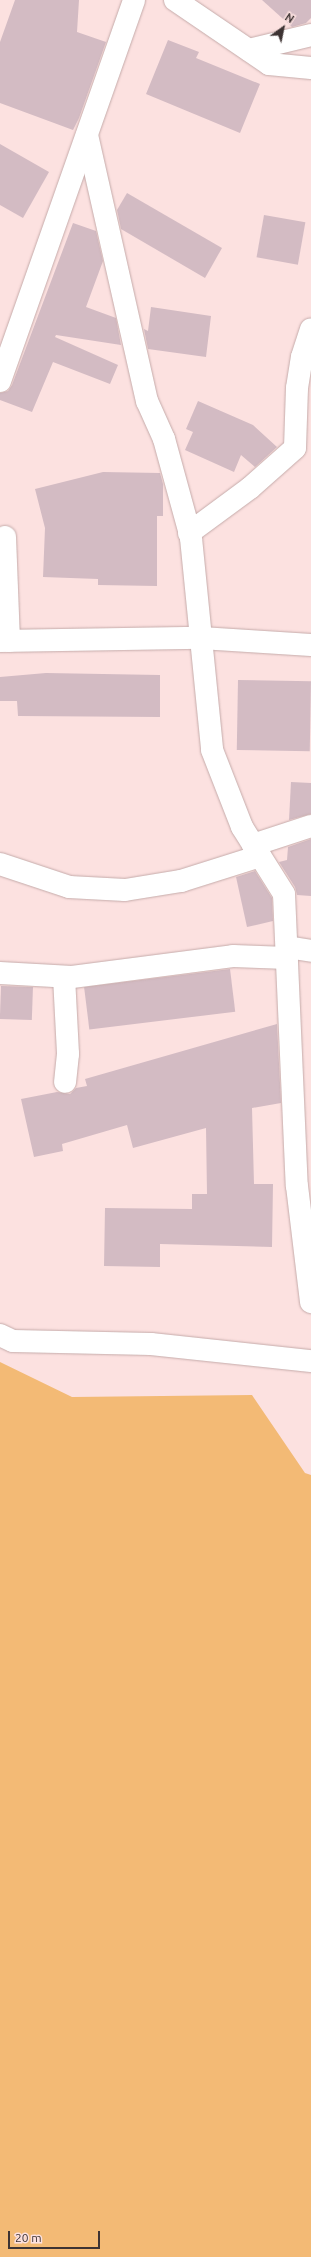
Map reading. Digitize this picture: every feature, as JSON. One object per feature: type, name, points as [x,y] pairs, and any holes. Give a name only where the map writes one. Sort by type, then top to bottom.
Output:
[{"type":"street","points":[[0,381],[134,0]]},
{"type":"street","points":[[175,0],[269,64],[311,68]]},
{"type":"street","points":[[249,50],[311,35]]},
{"type":"street","points":[[87,135],[147,401],[164,439],[189,532],[212,750],[242,827],[284,894],[297,1186],[311,1302]]},
{"type":"street","points":[[189,532],[250,488],[295,448],[297,388],[311,329]]},
{"type":"street","points":[[5,537],[5,641],[201,638],[311,645]]},
{"type":"street","points":[[0,864],[69,887],[125,890],[182,881],[311,826]]},
{"type":"street","points":[[0,973],[64,977],[233,956],[311,951]]},
{"type":"street","points":[[64,977],[68,1054],[65,1082]]},
{"type":"street","points":[[0,1335],[13,1341],[151,1344],[311,1361]]},
{"type":"shaded area","points":[[0,1362],[72,1397],[252,1395],[305,1473],[311,1475],[311,2257],[0,2257]]},
{"type":"building","points":[[15,0],[79,0],[77,32],[106,42],[79,118],[73,130],[0,103],[0,42]]},
{"type":"building","points":[[262,0],[311,0],[311,18],[306,23],[292,27]]},
{"type":"building","points":[[168,40],[199,52],[196,58],[260,84],[240,133],[146,94]]},
{"type":"building","points":[[0,144],[49,172],[23,218],[0,205]]},
{"type":"building","points":[[127,193],[222,248],[205,278],[121,229],[117,210]]},
{"type":"building","points":[[264,215],[305,222],[298,265],[257,257]]},
{"type":"building","points":[[73,223],[96,231],[103,261],[86,307],[116,318],[121,345],[56,335],[55,337],[118,365],[110,384],[53,362],[32,412],[0,400],[0,393],[8,391],[12,385]]},
{"type":"building","points":[[151,307],[211,316],[206,357],[148,349],[144,329],[148,331]]},
{"type":"building","points":[[198,401],[253,425],[277,447],[255,467],[241,455],[234,472],[185,450],[193,432],[186,429]]},
{"type":"building","points":[[103,472],[160,473],[163,484],[163,516],[157,516],[157,586],[98,585],[98,579],[43,577],[45,528],[35,489]]},
{"type":"building","points":[[46,673],[160,675],[160,717],[18,716],[17,701],[0,701],[0,677]]},
{"type":"building","points":[[238,680],[311,681],[310,751],[237,750]]},
{"type":"building","points":[[291,782],[311,783],[311,814],[289,820]]},
{"type":"building","points":[[311,839],[311,896],[297,895],[295,887],[279,862],[287,860],[288,847]]},
{"type":"building","points":[[255,871],[272,898],[273,921],[247,927],[236,877]]},
{"type":"building","points":[[230,969],[235,1012],[89,1030],[84,987]]},
{"type":"building","points":[[1,986],[33,987],[32,1020],[0,1019]]},
{"type":"building","points":[[277,1024],[281,1103],[252,1108],[254,1184],[273,1184],[272,1247],[160,1244],[160,1267],[104,1266],[105,1208],[192,1209],[192,1194],[207,1194],[206,1128],[133,1148],[127,1125],[62,1144],[63,1151],[34,1157],[21,1099],[57,1092],[70,1094],[76,1088],[87,1086],[85,1079]]}]
